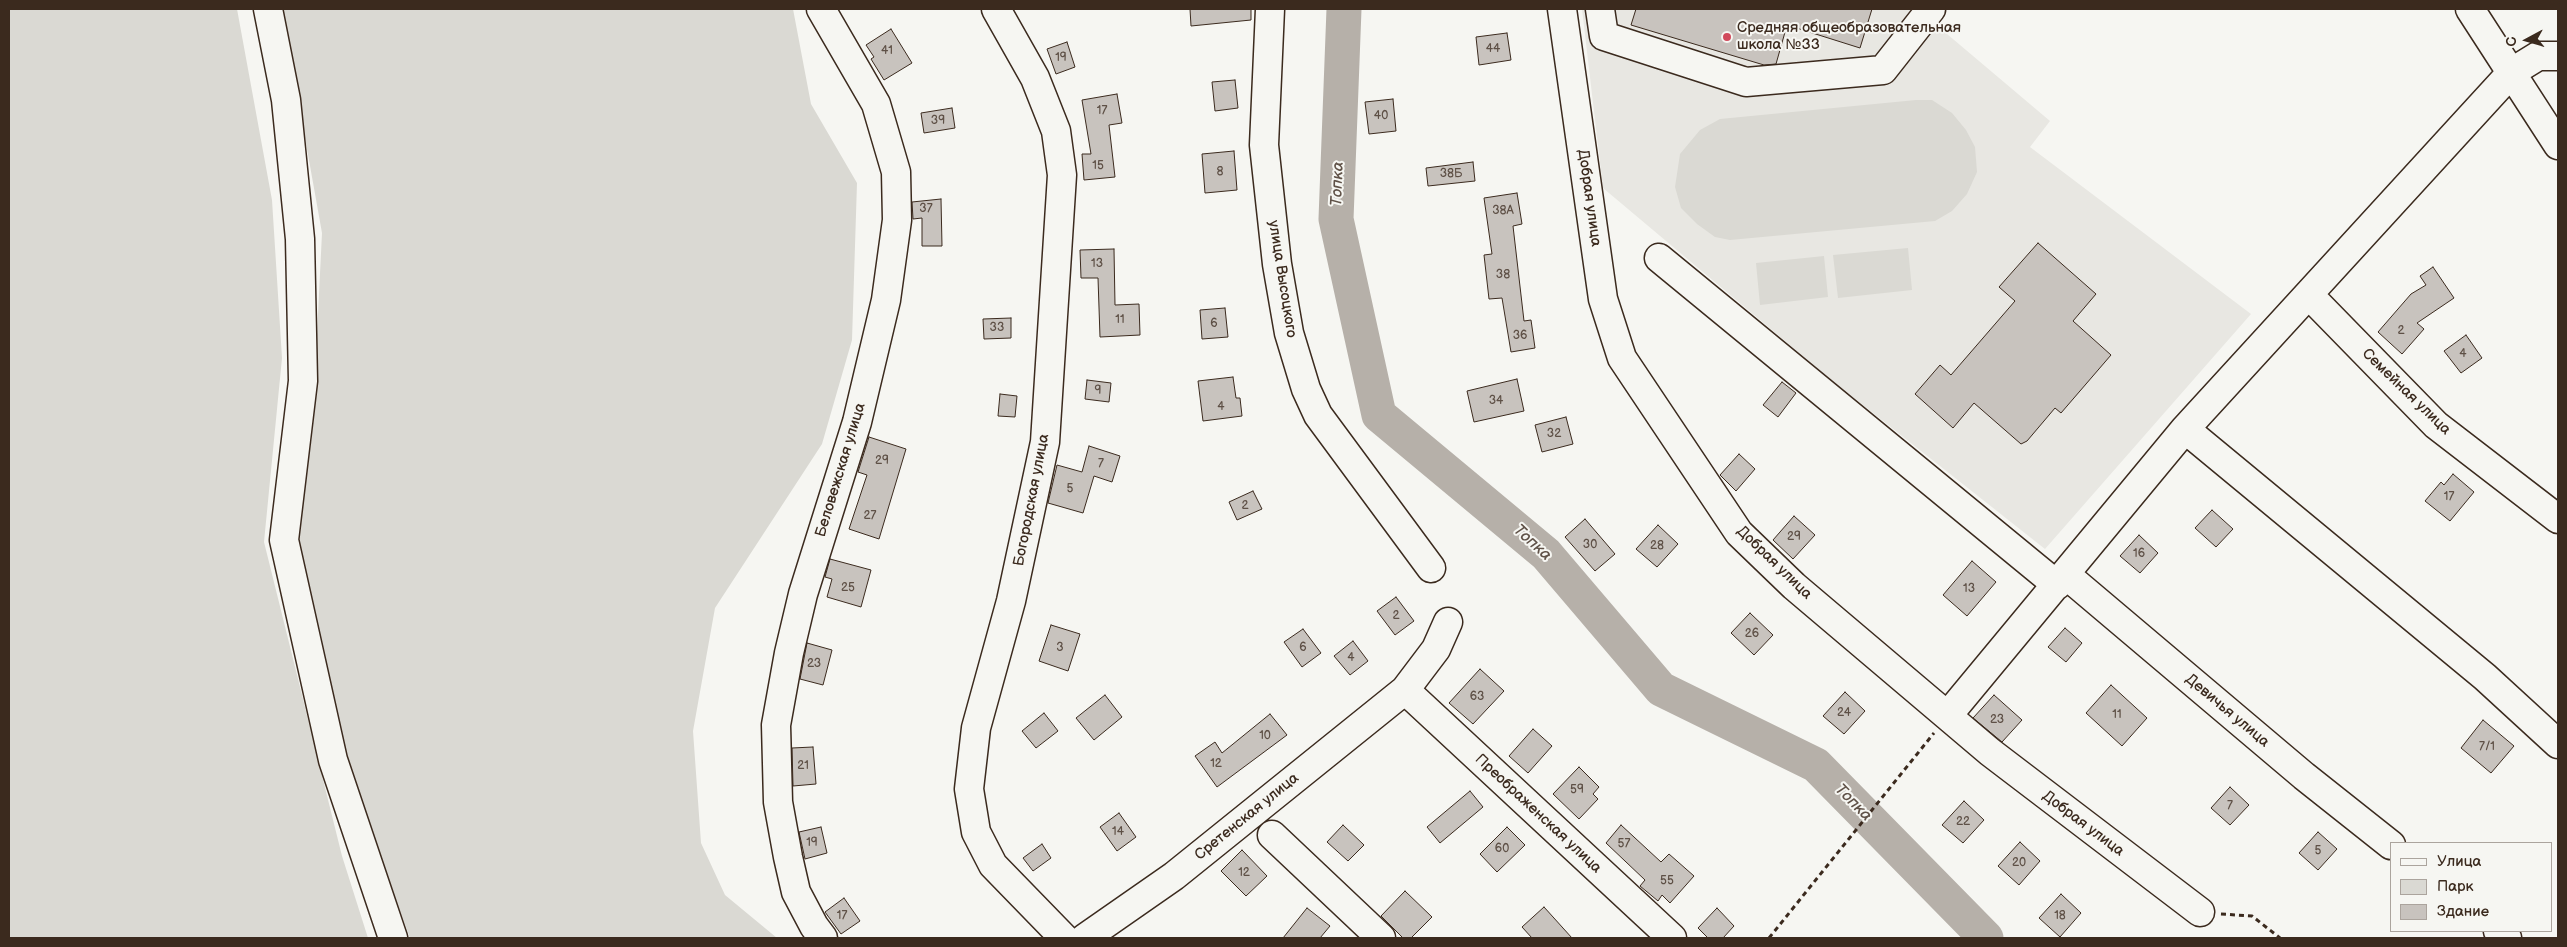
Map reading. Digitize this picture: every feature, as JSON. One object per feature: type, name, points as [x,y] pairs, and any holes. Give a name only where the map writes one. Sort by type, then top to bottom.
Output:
[{"type":"street","points":[[268,9],[286,100],[300,239],[303,381],[284,540],[333,760],[393,938]]},
{"type":"street","name":"Беловежская улица","points":[[821,9],[876,104],[896,172],[896,220],[886,300],[857,422],[803,594],[789,653],[776,725],[778,802],[788,857],[796,892],[814,926],[824,938]]},
{"type":"street","name":"Богородская улица","points":[[996,9],[1036,78],[1056,131],[1062,175],[1045,442],[1011,601],[976,728],[969,789],[976,832],[993,865],[1064,938]]},
{"type":"street","name":"улица Высоцкого","points":[[1270,9],[1264,146],[1277,264],[1289,333],[1306,389],[1318,416],[1431,568]]},
{"type":"street","name":"Добрая улица","points":[[1562,9],[1603,299],[1622,358],[1739,534],[1794,586],[1990,752],[2200,912]]},
{"type":"street","points":[[1600,9],[1604,36],[1746,82],[1883,70],[1931,9]]},
{"type":"street","points":[[2470,9],[2558,146]]},
{"type":"street","points":[[1948,715],[2185,429],[2512,72],[2538,56],[2558,56]]},
{"type":"street","name":"Девичья улица","points":[[1659,258],[2390,844]]},
{"type":"street","name":"Семейная улица","points":[[2308,295],[2436,425],[2558,519]]},
{"type":"street","points":[[2185,429],[2462,658],[2558,744]]},
{"type":"street","name":"Сретенская улица","points":[[1085,938],[1174,876],[1405,690],[1436,649],[1448,622]]},
{"type":"street","name":"Преображенская улица","points":[[1405,690],[1672,938]]},
{"type":"street","points":[[1272,835],[1381,938]]},
{"type":"path","points":[[1769,938],[1948,715]]},
{"type":"path","points":[[2200,912],[2252,916],[2280,938]]},
{"type":"shaded area","points":[[1582,9],[1945,9],[1934,23],[2050,121],[2030,147],[2251,314],[2045,549],[1835,383],[1603,188]]},
{"type":"green space","points":[[9,9],[237,9],[272,200],[282,358],[264,542],[342,856],[368,938],[9,938]]},
{"type":"green space","points":[[282,9],[793,9],[811,104],[857,183],[852,340],[822,444],[715,608],[693,731],[701,843],[725,895],[777,938],[410,938],[345,761],[297,539],[312,436],[322,233]]},
{"type":"green space","points":[[1932,100],[1952,113],[1966,130],[1975,147],[1977,172],[1967,194],[1952,211],[1935,221],[1730,240],[1715,237],[1697,224],[1681,208],[1675,187],[1680,154],[1700,130],[1720,119]]},
{"type":"green space","points":[[1908,248],[1912,290],[1838,298],[1833,255]]},
{"type":"green space","points":[[1824,256],[1828,297],[1760,305],[1756,263]]},
{"type":"building","points":[[1190,9],[1251,9],[1251,20],[1191,26]]},
{"type":"building","name":"Средняя общеобразовательная школа №33","points":[[1636,9],[1872,9],[1860,48],[1787,25],[1776,64],[1764,65],[1631,25]]},
{"type":"building","points":[[891,29],[912,63],[884,80],[871,59],[874,57],[866,45]]},
{"type":"building","points":[[1507,33],[1511,60],[1479,65],[1476,37]]},
{"type":"building","points":[[1067,42],[1075,67],[1056,74],[1047,49]]},
{"type":"building","points":[[1235,80],[1238,108],[1215,111],[1212,82]]},
{"type":"building","points":[[1117,94],[1122,123],[1109,125],[1115,177],[1084,180],[1082,154],[1091,154],[1082,100]]},
{"type":"building","points":[[1393,99],[1396,131],[1369,134],[1365,102]]},
{"type":"building","points":[[952,108],[955,128],[924,133],[921,113]]},
{"type":"building","points":[[1234,151],[1237,190],[1205,193],[1202,154]]},
{"type":"building","points":[[1473,162],[1475,181],[1428,186],[1426,168]]},
{"type":"building","points":[[1517,193],[1522,224],[1513,226],[1524,321],[1531,320],[1535,348],[1511,352],[1502,298],[1489,299],[1484,255],[1492,254],[1484,198]]},
{"type":"building","points":[[941,199],[942,246],[922,246],[922,218],[913,219],[912,202]]},
{"type":"building","points":[[2038,243],[2096,294],[2073,321],[2111,355],[2061,413],[2055,408],[2027,441],[2021,444],[1974,403],[1953,428],[1915,394],[1940,365],[1951,375],[2015,301],[1999,287]]},
{"type":"building","points":[[1114,249],[1115,305],[1139,304],[1140,335],[1100,337],[1098,278],[1081,278],[1080,250]]},
{"type":"building","points":[[2433,267],[2454,298],[2417,323],[2424,329],[2402,354],[2378,332],[2411,294],[2426,285],[2420,276]]},
{"type":"building","points":[[1225,308],[1228,337],[1202,339],[1200,310]]},
{"type":"building","points":[[1011,318],[1011,338],[984,339],[983,319]]},
{"type":"building","points":[[2466,335],[2482,358],[2461,373],[2444,351]]},
{"type":"building","points":[[1233,377],[1236,398],[1240,398],[1242,416],[1203,421],[1198,381]]},
{"type":"building","points":[[1517,379],[1524,411],[1474,422],[1467,391]]},
{"type":"building","points":[[1087,380],[1111,383],[1109,402],[1085,399]]},
{"type":"building","points":[[1782,382],[1796,393],[1778,417],[1763,405]]},
{"type":"building","points":[[1000,394],[1017,396],[1015,417],[998,416]]},
{"type":"building","points":[[1566,417],[1573,444],[1542,452],[1535,425]]},
{"type":"building","points":[[869,437],[906,449],[879,539],[849,529],[867,475],[858,472]]},
{"type":"building","points":[[1089,446],[1120,456],[1112,482],[1094,476],[1083,513],[1048,503],[1057,465],[1082,472]]},
{"type":"building","points":[[1739,454],[1755,469],[1736,491],[1720,475]]},
{"type":"building","points":[[2453,474],[2474,492],[2450,521],[2425,501],[2441,482],[2444,485]]},
{"type":"building","points":[[1253,491],[1262,509],[1237,520],[1229,502]]},
{"type":"building","points":[[2212,510],[2233,529],[2216,547],[2195,528]]},
{"type":"building","points":[[1794,516],[1815,535],[1793,559],[1773,540]]},
{"type":"building","points":[[1585,519],[1615,554],[1595,571],[1565,537]]},
{"type":"building","points":[[1658,525],[1678,544],[1657,567],[1636,549]]},
{"type":"building","points":[[2139,535],[2158,553],[2140,573],[2120,556]]},
{"type":"building","points":[[830,559],[871,570],[861,607],[827,597],[832,579],[825,577]]},
{"type":"building","points":[[1972,561],[1996,582],[1967,616],[1943,595]]},
{"type":"building","points":[[1396,597],[1414,621],[1395,635],[1377,611]]},
{"type":"building","points":[[1750,613],[1773,635],[1754,655],[1731,633]]},
{"type":"building","points":[[1051,625],[1080,634],[1068,671],[1039,661]]},
{"type":"building","points":[[2065,628],[2082,643],[2066,662],[2048,647]]},
{"type":"building","points":[[1303,629],[1321,653],[1302,667],[1284,642]]},
{"type":"building","points":[[1353,641],[1368,661],[1350,675],[1334,656]]},
{"type":"building","points":[[807,643],[832,650],[823,685],[800,679]]},
{"type":"building","points":[[1480,669],[1504,691],[1473,724],[1449,703]]},
{"type":"building","points":[[2111,685],[2147,718],[2122,746],[2086,713]]},
{"type":"building","points":[[1845,692],[1865,711],[1844,734],[1823,716]]},
{"type":"building","points":[[1105,695],[1122,717],[1094,740],[1076,718]]},
{"type":"building","points":[[1994,695],[2022,720],[2002,742],[1973,718]]},
{"type":"building","points":[[1044,713],[1058,731],[1036,748],[1022,731]]},
{"type":"building","points":[[1270,714],[1287,735],[1217,787],[1195,756],[1215,742],[1222,753]]},
{"type":"building","points":[[2483,720],[2514,746],[2491,773],[2461,748]]},
{"type":"building","points":[[1533,729],[1552,746],[1528,773],[1509,756]]},
{"type":"building","points":[[813,747],[816,784],[793,786],[792,748]]},
{"type":"building","points":[[1579,767],[1599,787],[1593,794],[1598,799],[1579,819],[1553,794]]},
{"type":"building","points":[[2230,787],[2249,805],[2230,825],[2211,808]]},
{"type":"building","points":[[1470,791],[1483,807],[1440,843],[1427,827]]},
{"type":"building","points":[[1964,801],[1984,820],[1963,843],[1942,825]]},
{"type":"building","points":[[1119,813],[1136,837],[1117,851],[1100,827]]},
{"type":"building","points":[[1343,825],[1364,845],[1348,861],[1327,842]]},
{"type":"building","points":[[1621,825],[1661,862],[1669,854],[1694,876],[1670,903],[1662,895],[1658,901],[1640,886],[1645,880],[1606,843]]},
{"type":"building","points":[[821,827],[827,853],[805,859],[799,832]]},
{"type":"building","points":[[1507,827],[1525,845],[1497,872],[1480,854]]},
{"type":"building","points":[[2318,832],[2337,849],[2318,870],[2299,853]]},
{"type":"building","points":[[2020,842],[2040,861],[2019,885],[1998,866]]},
{"type":"building","points":[[1042,844],[1051,858],[1033,871],[1023,858]]},
{"type":"building","points":[[1242,850],[1267,876],[1246,896],[1221,871]]},
{"type":"building","points":[[1405,891],[1432,917],[1411,938],[1403,938],[1381,916]]},
{"type":"building","points":[[2061,894],[2081,913],[2060,937],[2039,918]]},
{"type":"building","points":[[844,898],[860,921],[841,934],[825,912]]},
{"type":"building","points":[[1544,907],[1572,938],[1532,938],[1522,927]]},
{"type":"building","points":[[1307,908],[1330,926],[1320,938],[1283,938]]},
{"type":"building","points":[[1717,908],[1734,926],[1723,938],[1708,938],[1698,928]]},
{"type":"waterway","name":"Топка","points":[[1344,9],[1336,219],[1379,415],[1546,554],[1661,689],[1816,765],[1986,938]]},
{"type":"place","name":"Средняя общеобразовательная школа №33","points":[[1727,37]]}]
